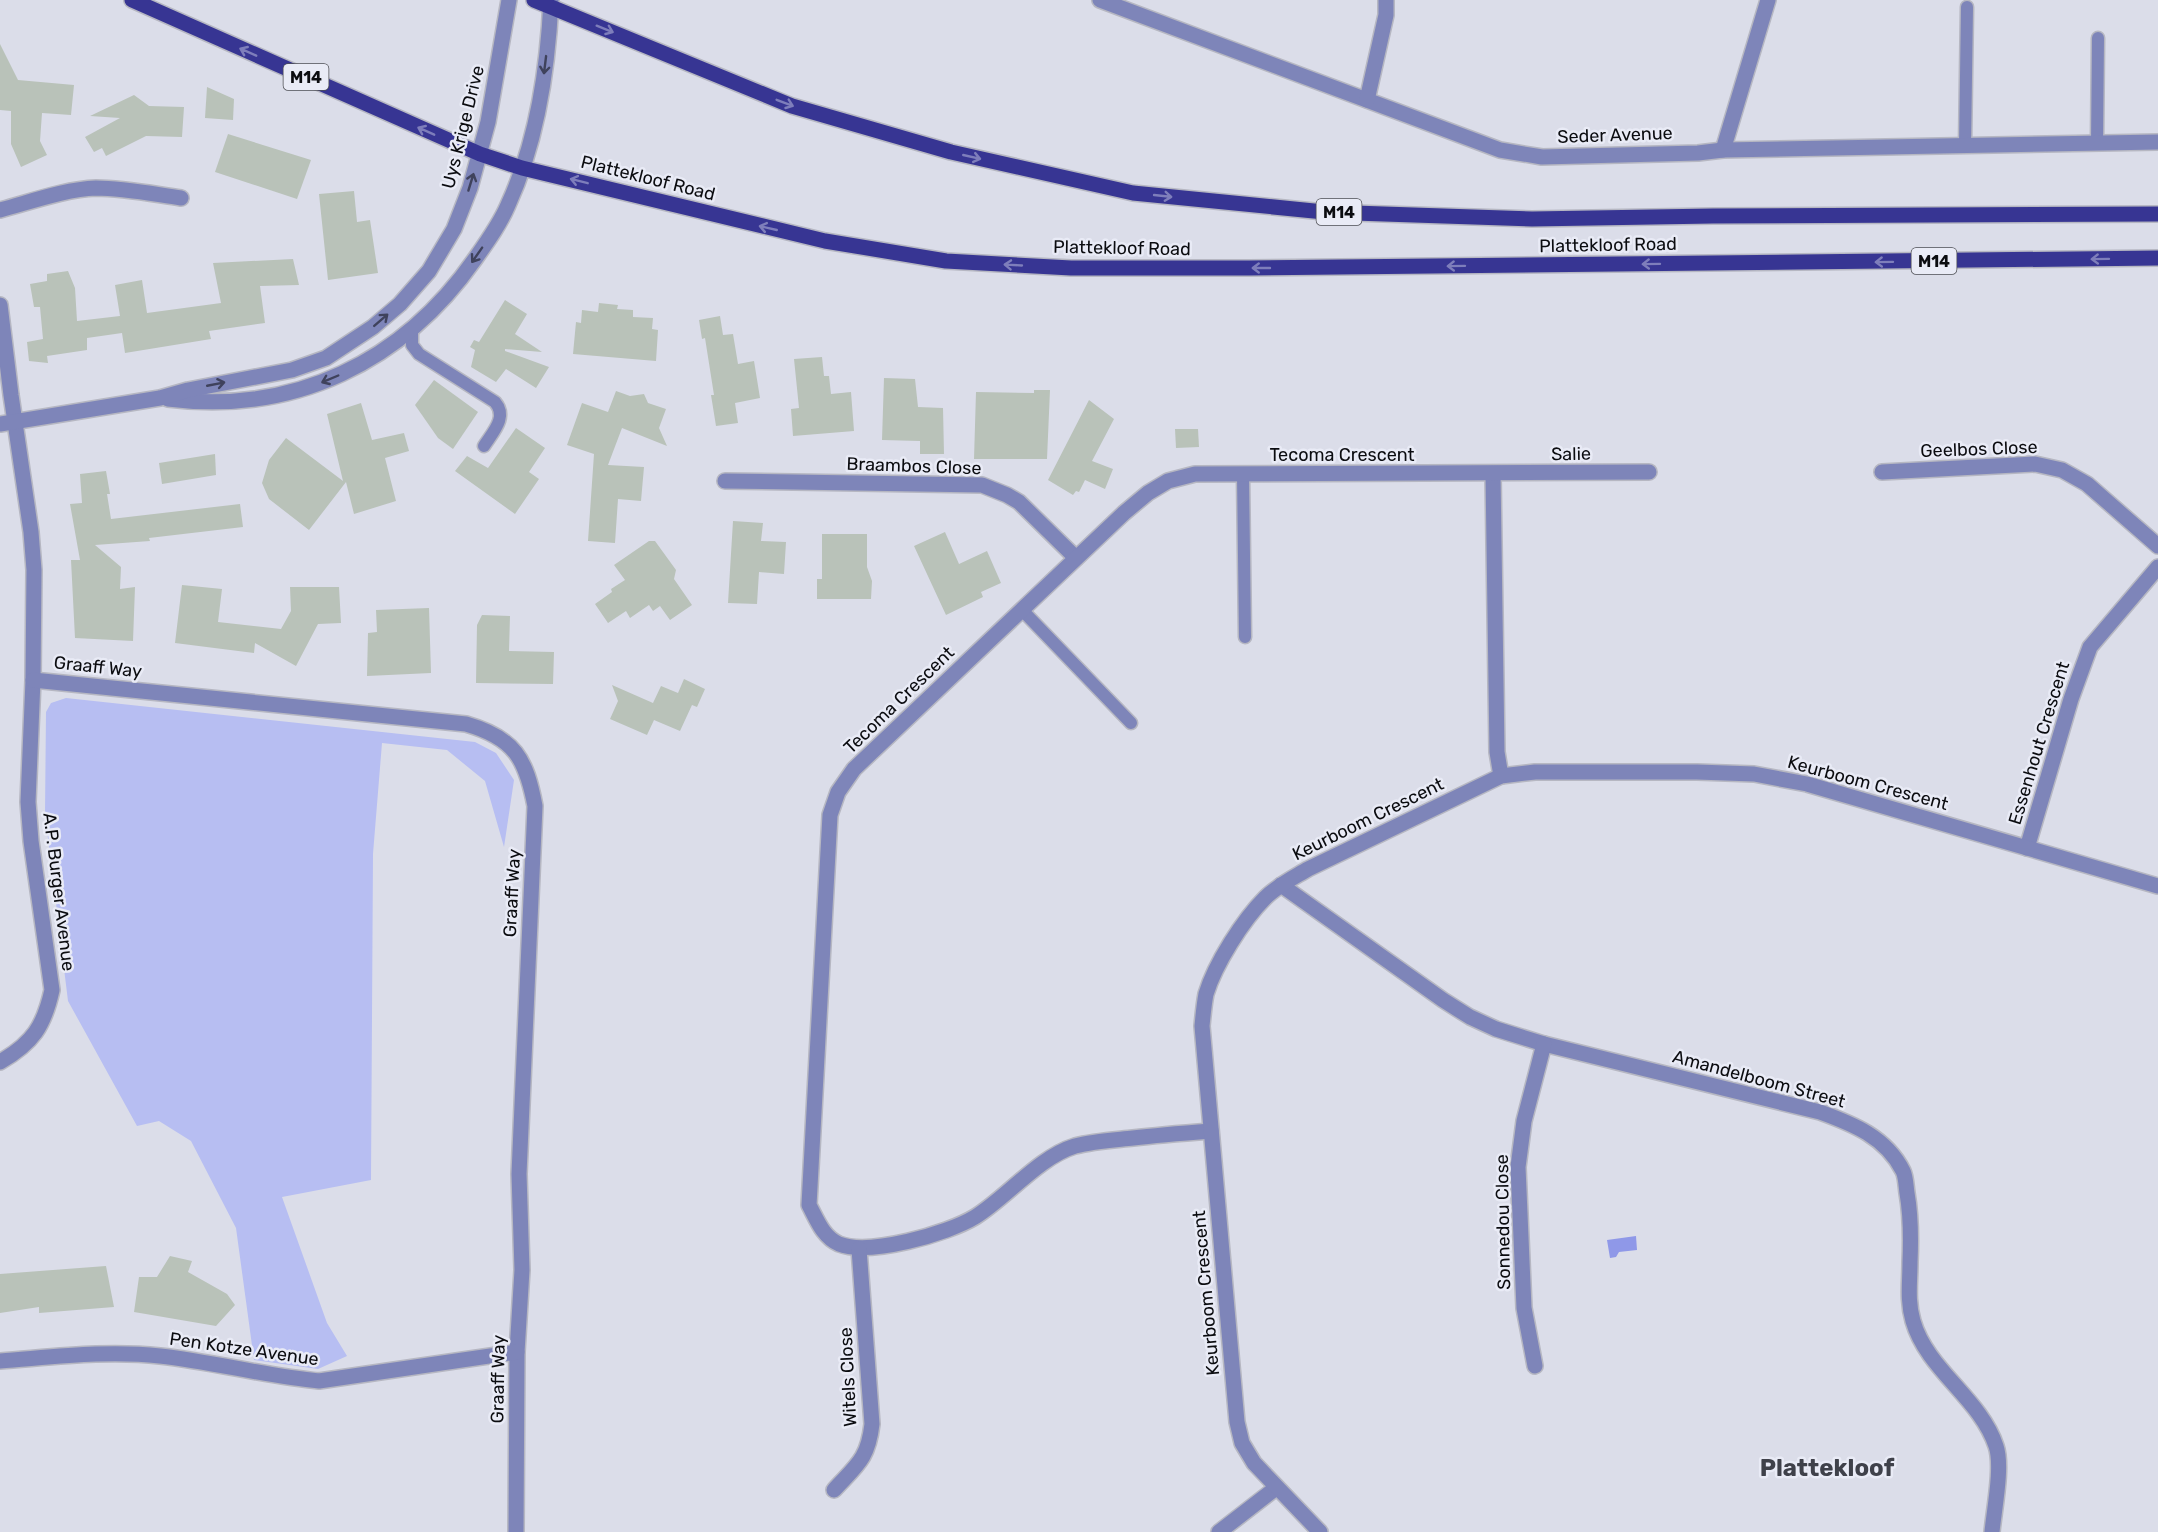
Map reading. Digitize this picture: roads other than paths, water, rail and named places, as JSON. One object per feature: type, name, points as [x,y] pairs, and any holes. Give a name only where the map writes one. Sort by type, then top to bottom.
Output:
[{"type":"main road","name":"Plattekloof Road","points":[[132,0],[480,154],[522,168],[825,241],[946,261],[1071,268],[1249,268],[2158,258]]},
{"type":"main road","name":"Plattekloof Road","points":[[534,0],[551,3],[792,106],[951,152],[1133,193],[1324,212],[1532,219],[2158,214]]},
{"type":"street","name":"Uys Krige Drive","points":[[7,422],[160,398],[188,390],[300,368],[326,358],[359,338],[400,304],[438,258],[462,210],[480,154],[509,0]]},
{"type":"street","name":"Seder Avenue","points":[[1100,0],[1500,150],[1542,157],[1698,153],[1723,150],[2158,142]]},
{"type":"street","points":[[1366,100],[1386,15],[1386,0]]},
{"type":"street","points":[[1723,150],[1768,0]]},
{"type":"street","name":"Uys Krige Drive","points":[[160,398],[197,402],[228,401],[306,388],[368,361],[412,329],[452,288],[473,262],[508,205],[522,168],[532,131],[543,78],[551,3]]},
{"type":"street","points":[[0,210],[82,189],[96,188],[180,198]]},
{"type":"street","name":"A.P. Burger Avenue","points":[[0,305],[7,422],[31,532],[34,570],[33,680],[28,802],[52,990],[47,1014],[39,1029],[25,1044],[0,1062]]},
{"type":"street","name":"Geelbos Close","points":[[1882,472],[2035,464],[2062,470],[2087,484],[2158,546]]},
{"type":"street","name":"Salie","points":[[1493,474],[1649,472]]},
{"type":"street","name":"Tecoma Crescent","points":[[859,1249],[838,1243],[822,1230],[810,1205],[830,814],[838,792],[854,769],[1076,558],[1148,493],[1168,481],[1195,474],[1493,474]]},
{"type":"street","points":[[1493,474],[1497,752],[1500,776]]},
{"type":"street","name":"Braambos Close","points":[[725,481],[982,485],[1019,502],[1076,558]]},
{"type":"street","name":"Essenhout Crescent","points":[[2027,848],[2080,670],[2090,647],[2158,567]]},
{"type":"street","name":"Graaff Way","points":[[33,680],[466,724],[498,736],[522,761],[529,777],[535,806],[519,1174],[522,1270],[518,1352],[516,1532]]},
{"type":"street","name":"Keurboom Crescent","points":[[1320,1532],[1254,1463],[1242,1443],[1237,1422],[1202,1026],[1206,993],[1216,970],[1246,921],[1265,898],[1281,885],[1308,869],[1500,776],[1547,772],[1697,772],[1754,774],[1807,784],[2158,886]]},
{"type":"street","name":"Amandelboom Street","points":[[1281,885],[1443,1000],[1470,1017],[1496,1029],[1544,1044],[1820,1112],[1850,1123],[1876,1137],[1904,1172],[1910,1209],[1911,1235],[1908,1298],[1914,1323],[1923,1344],[1985,1423],[1997,1447],[1998,1473],[1992,1532]]},
{"type":"street","name":"Sonnedou Close","points":[[1535,1365],[1524,1308],[1518,1167],[1524,1121],[1544,1044]]},
{"type":"street","points":[[859,1249],[925,1238],[975,1217],[1053,1157],[1074,1146],[1104,1140],[1210,1131]]},
{"type":"street","name":"Witels Close","points":[[834,1490],[861,1461],[870,1444],[872,1424],[859,1249]]},
{"type":"street","name":"Pen Kotze Avenue","points":[[0,1361],[128,1353],[161,1356],[319,1382],[518,1352]]},
{"type":"street","points":[[1219,1532],[1276,1488]]},
{"type":"lane","points":[[1965,146],[1967,7]]},
{"type":"lane","points":[[2097,144],[2098,38]]},
{"type":"lane","points":[[412,329],[412,345],[419,354],[495,402],[500,408],[500,422],[484,446]]},
{"type":"lane","points":[[1243,474],[1245,637]]},
{"type":"lane","points":[[1022,610],[1131,723]]},
{"type":"district","name":"Plattekloof","points":[[1827,1468]]}]
